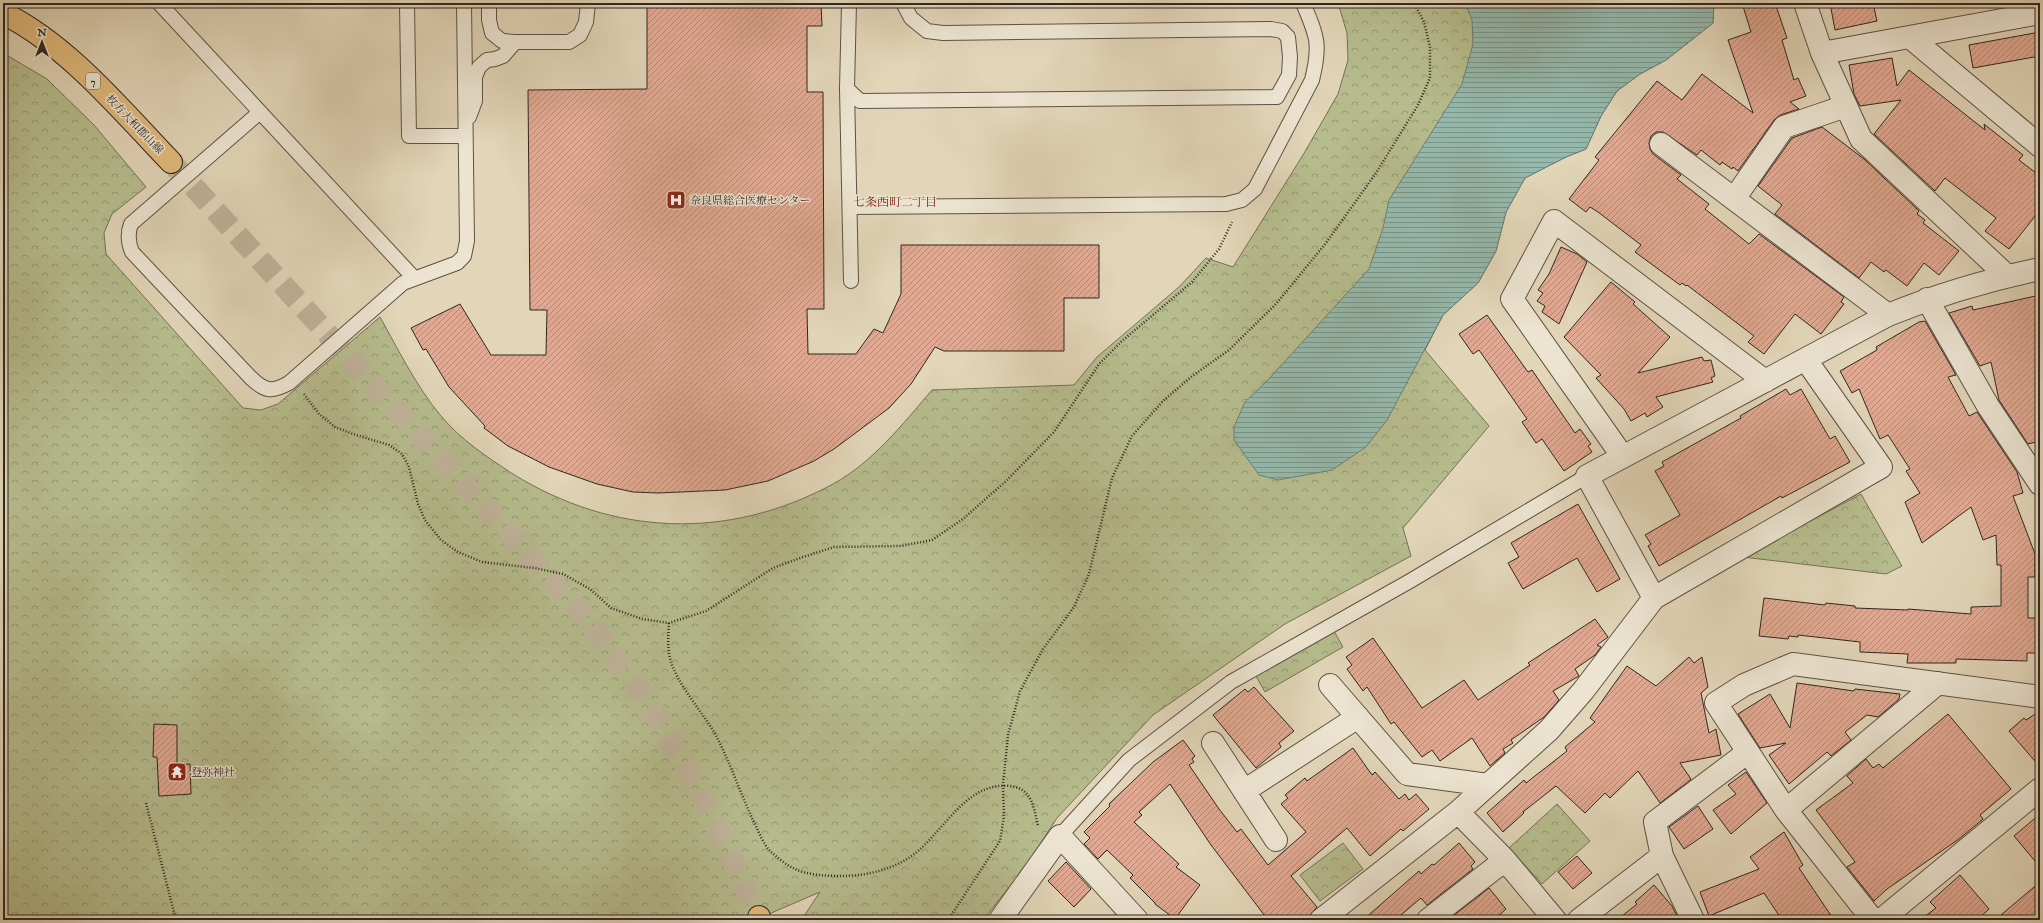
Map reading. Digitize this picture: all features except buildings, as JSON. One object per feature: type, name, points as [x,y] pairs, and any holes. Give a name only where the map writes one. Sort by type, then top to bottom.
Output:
[{"type":"main road","name":"枚方大和郡山線","points":[[3,13],[20,22],[80,68],[171,162]]},
{"type":"street","points":[[1805,3],[1822,53],[1861,139],[2007,276]]},
{"type":"street","points":[[1822,53],[1911,38],[2040,13]]},
{"type":"street","points":[[1911,38],[2040,146]]},
{"type":"street","points":[[1734,199],[1784,127],[1846,106]]},
{"type":"street","points":[[1661,144],[1888,316]]},
{"type":"street","points":[[1623,457],[1512,299],[1554,221],[1765,381]]},
{"type":"street","points":[[1654,598],[1587,476],[1888,316],[1926,299],[2007,276],[2040,269]]},
{"type":"street","points":[[1926,299],[1988,406],[2040,484]]},
{"type":"street","points":[[1321,920],[1458,812],[1549,730],[1583,690],[1654,598],[1881,467],[1806,360]]},
{"type":"street","points":[[1873,920],[1786,810],[1716,703],[1744,685],[1793,664],[2040,696]]},
{"type":"street","points":[[1786,810],[1938,683]]},
{"type":"street","points":[[1330,685],[1407,774],[1488,785]]},
{"type":"street","points":[[1244,791],[1358,717]]},
{"type":"street","points":[[1213,744],[1276,840]]},
{"type":"street","points":[[1693,920],[1662,856],[1655,822],[1748,752]]},
{"type":"street","points":[[1881,920],[2040,789]]},
{"type":"street","points":[[1458,812],[1505,860],[1555,920]]},
{"type":"street","points":[[1000,920],[1060,836],[1137,920]]},
{"type":"street","points":[[1579,920],[1662,856]]},
{"type":"street","points":[[1428,920],[1505,860]]},
{"type":"lane","points":[[159,3],[414,278]]},
{"type":"lane","points":[[407,3],[409,136],[465,133]]},
{"type":"lane","points":[[260,112],[131,224],[128,232],[129,244],[132,252],[258,385],[268,389],[277,390],[296,377],[390,292],[414,278],[458,263],[464,256],[467,241],[464,3]]},
{"type":"lane","points":[[489,3],[489,20],[492,32],[502,41],[515,42],[570,42],[580,35],[586,22],[588,3]]},
{"type":"lane","points":[[848,3],[847,89],[851,281]]},
{"type":"lane","points":[[847,89],[860,101],[1277,97],[1289,75],[1290,57],[1288,37],[1282,31],[1272,29],[943,33],[927,31],[911,18],[903,3]]},
{"type":"lane","points":[[850,207],[1226,204],[1242,200],[1255,189],[1312,80],[1317,62],[1318,46],[1313,28],[1303,3]]},
{"type":"lane","points":[[465,133],[475,101],[475,77],[479,67],[487,60],[502,56],[515,42]]},
{"type":"lane","points":[[1060,836],[1130,760],[1231,682],[1410,581],[1587,476]]},
{"type":"path","points":[[948,920],[1000,841],[1004,816],[1003,785],[1008,735],[1020,690],[1043,649],[1074,607],[1089,574],[1112,478],[1132,436],[1163,401],[1191,377],[1229,350],[1276,304],[1326,243],[1376,173],[1418,105],[1430,78],[1430,47],[1424,22],[1414,3]]},
{"type":"path","points":[[296,377],[307,399],[319,414],[335,426],[353,434],[389,446],[402,454],[409,467],[418,504],[425,520],[441,540],[458,552],[482,562],[534,568],[563,574],[590,589],[611,608],[642,619],[669,623],[706,611],[773,568],[803,557],[834,548],[901,546],[932,540],[963,519],[1006,481],[1054,432],[1099,364],[1122,341],[1192,282],[1219,249],[1242,200]]},
{"type":"path","points":[[669,623],[668,643],[671,664],[683,687],[714,733],[756,827],[770,851],[793,868],[815,874],[839,876],[860,876],[884,870],[908,859],[936,835],[952,814],[970,799],[985,789],[1003,785],[1016,786],[1024,790],[1030,797],[1039,836],[1046,855]]},
{"type":"path","points":[[146,803],[176,920]]},
{"type":"green space","points":[[1338,3],[1714,3],[1713,23],[1666,60],[1640,74],[1617,91],[1601,116],[1586,149],[1566,157],[1525,178],[1506,212],[1496,251],[1478,283],[1443,315],[1425,350],[1489,426],[1403,528],[1411,556],[1285,624],[1153,715],[1057,818],[1025,867],[983,920],[805,920],[804,916],[820,892],[755,920],[3,920],[3,53],[47,79],[94,125],[146,187],[112,214],[104,233],[106,254],[243,408],[261,410],[278,404],[380,317],[401,355],[432,405],[457,433],[484,455],[513,474],[551,495],[590,510],[631,519],[671,524],[712,522],[753,515],[793,502],[833,484],[848,475],[874,454],[932,390],[1074,385],[1097,357],[1179,287],[1206,258],[1233,267],[1303,155],[1338,94],[1348,60],[1347,33]]},
{"type":"green space","points":[[1861,494],[1902,566],[1886,574],[1743,557]]},
{"type":"green space","points":[[1331,626],[1343,647],[1265,692],[1253,671]]},
{"type":"green space","points":[[1557,804],[1590,841],[1542,884],[1509,848]]},
{"type":"green space","points":[[1343,843],[1363,869],[1320,901],[1300,875]]},
{"type":"water","points":[[1465,3],[1714,3],[1713,23],[1666,60],[1640,74],[1617,91],[1601,116],[1586,149],[1566,157],[1525,178],[1506,212],[1496,251],[1478,283],[1443,315],[1387,420],[1366,447],[1332,470],[1278,480],[1259,475],[1234,440],[1234,427],[1245,402],[1267,381],[1369,269],[1383,228],[1389,200],[1462,84],[1473,44],[1472,20]]},
{"type":"tunnel","points":[[171,162],[589,621],[643,694],[698,788],[759,917]]},
{"type":"place","name":"奈良県総合医療センター","points":[[676,200]]},
{"type":"place","name":"登弥神社","points":[[177,772]]},
{"type":"district","name":"七条西町二丁目","points":[[895,202]]}]
